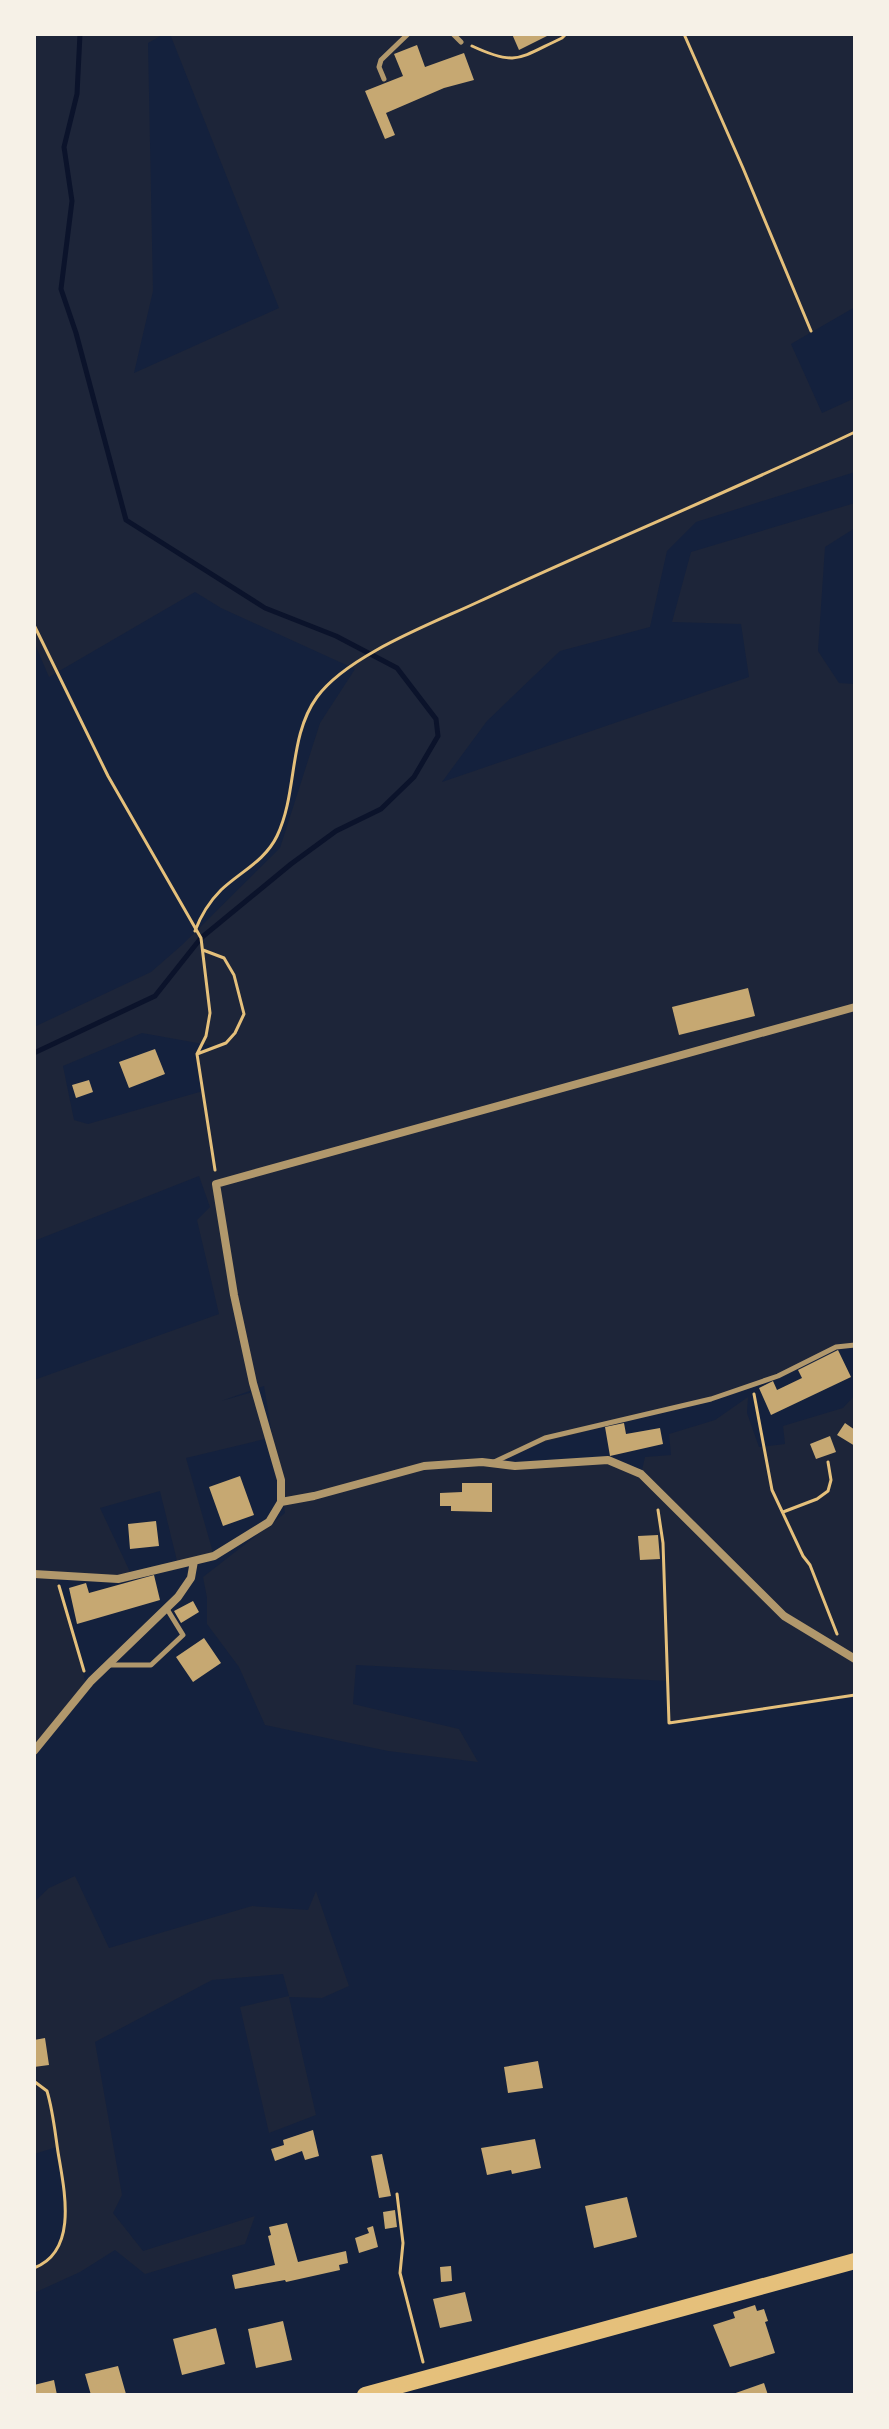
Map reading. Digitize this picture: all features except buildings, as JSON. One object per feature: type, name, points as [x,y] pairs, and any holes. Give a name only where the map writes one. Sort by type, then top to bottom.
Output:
[{"type":"main road","points":[[365,2395],[855,2261]]},
{"type":"street","points":[[34,1574],[118,1579],[214,1556],[269,1522],[281,1502],[281,1480],[253,1383],[234,1295],[216,1184],[855,1007]]},
{"type":"street","points":[[281,1502],[424,1466],[491,1463],[515,1466],[608,1460],[641,1474],[784,1616],[855,1659]]},
{"type":"street","points":[[34,1751],[107,1665],[178,1597],[191,1578],[194,1561]]},
{"type":"lane","points":[[384,79],[379,67],[381,60],[408,34]]},
{"type":"lane","points":[[453,34],[461,42]]},
{"type":"lane","points":[[491,1463],[545,1438],[711,1399],[778,1376],[836,1347],[855,1345]]},
{"type":"lane","points":[[107,1665],[151,1665],[183,1635],[166,1609]]},
{"type":"path","points":[[461,42],[489,55],[513,60],[566,34]]},
{"type":"path","points":[[684,34],[811,331]]},
{"type":"path","points":[[195,931],[202,913],[220,891],[266,853],[277,836],[303,725],[316,698],[335,677],[404,637],[587,551],[855,432]]},
{"type":"path","points":[[34,625],[108,776],[201,938],[210,1013],[206,1036],[197,1054],[216,1184]]},
{"type":"path","points":[[197,1054],[226,1043],[244,1014],[234,975],[224,958],[202,950]]},
{"type":"path","points":[[751,1385],[772,1490],[810,1565],[844,1652]]},
{"type":"path","points":[[783,1512],[817,1499],[828,1491],[831,1480],[828,1462]]},
{"type":"path","points":[[656,1506],[663,1543],[669,1723],[855,1695]]},
{"type":"path","points":[[56,1575],[87,1687]]},
{"type":"path","points":[[34,2268],[46,2263],[56,2251],[64,2229],[65,2194],[50,2101],[47,2091],[35,2082]]},
{"type":"path","points":[[397,2194],[403,2243],[400,2273],[428,2378]]},
{"type":"shaded area","points":[[34,34],[164,34],[148,43],[153,291],[134,373],[279,308],[170,34],[855,34],[855,307],[791,344],[822,413],[855,398],[855,472],[696,522],[667,551],[650,627],[560,651],[487,721],[442,782],[749,677],[741,624],[672,622],[691,552],[855,503],[855,528],[825,547],[818,651],[839,683],[855,684],[855,1345],[836,1347],[778,1376],[711,1399],[526,1447],[493,1463],[608,1460],[641,1474],[645,1457],[671,1455],[669,1434],[715,1420],[748,1397],[747,1413],[759,1447],[785,1444],[783,1426],[843,1408],[855,1395],[855,1695],[669,1723],[668,1681],[356,1665],[353,1704],[459,1729],[478,1762],[388,1751],[265,1725],[239,1667],[207,1624],[203,1577],[285,1513],[264,1386],[221,1401],[256,1391],[269,1438],[186,1458],[214,1556],[178,1565],[160,1491],[100,1508],[132,1576],[56,1575],[87,1687],[34,1751],[34,1380],[219,1314],[197,1220],[210,1207],[199,1176],[34,1241],[34,1027],[151,972],[280,848],[320,723],[355,669],[221,608],[195,592],[49,677],[34,642]],"holes":[[[142,1033],[214,1046],[197,1054],[203,1091],[88,1124],[74,1120],[63,1066]]]},
{"type":"shaded area","points":[[75,1876],[109,1948],[252,1906],[308,1910],[316,1891],[349,1986],[322,1998],[289,1997],[316,2115],[269,2133],[240,2007],[289,1996],[283,1974],[212,1980],[95,2042],[122,2195],[113,2213],[143,2251],[255,2216],[245,2244],[145,2274],[115,2250],[80,2272],[34,2293],[34,2268],[48,2259],[58,2247],[65,2215],[57,2147],[34,2154],[34,1902],[49,1888]]},
{"type":"waterway","points":[[34,1053],[155,996],[201,938],[336,831],[381,809],[414,777],[438,736],[436,719],[397,668],[336,636],[265,608],[126,520],[76,333],[61,289],[72,201],[64,147],[77,94],[80,34]]}]
